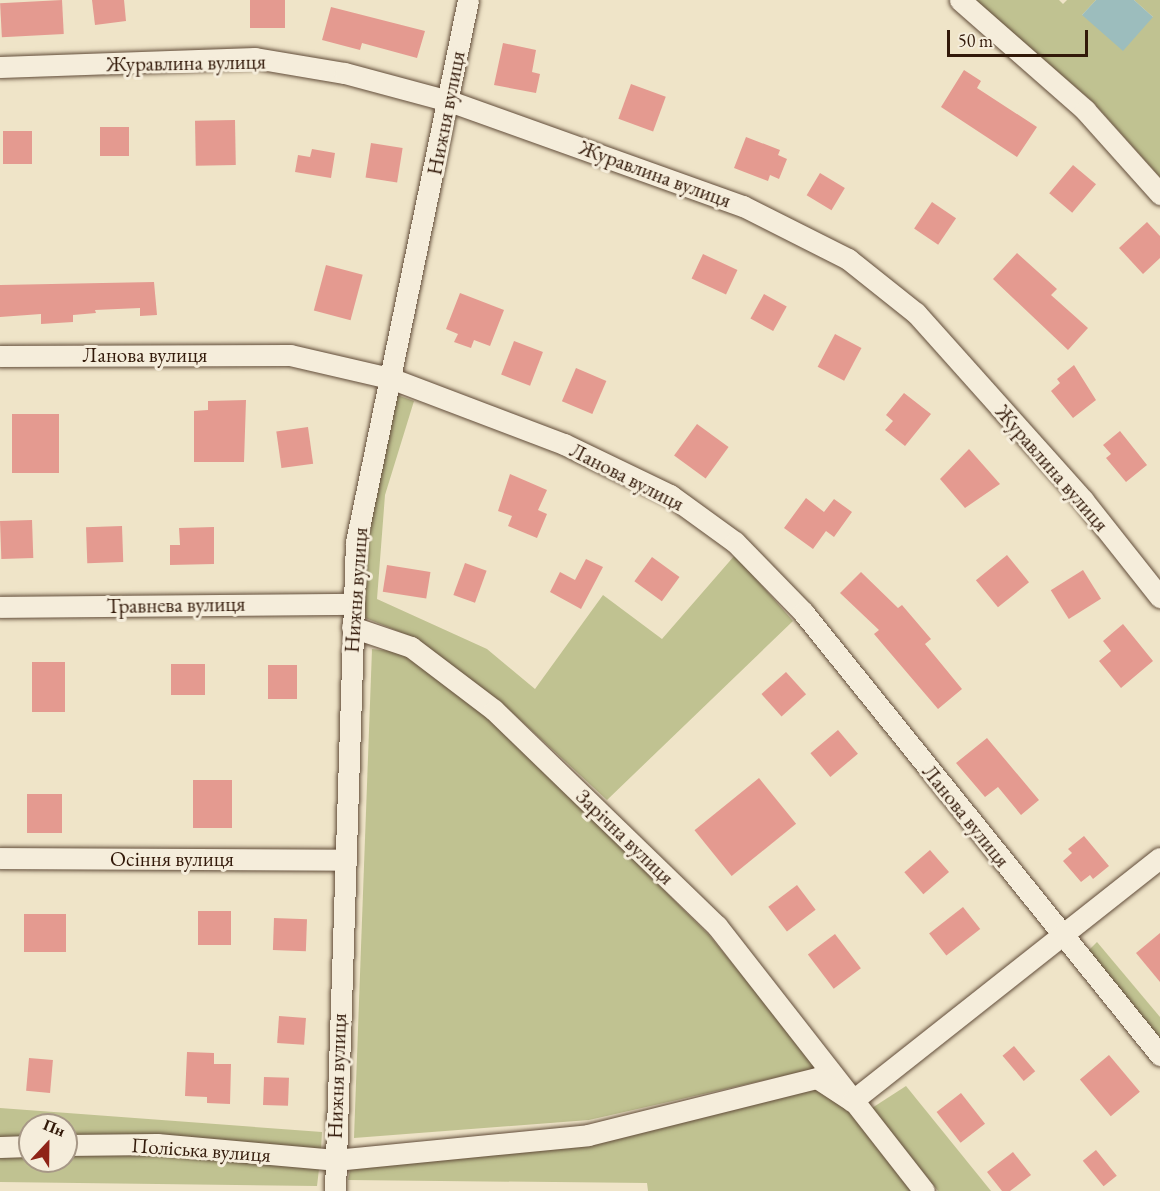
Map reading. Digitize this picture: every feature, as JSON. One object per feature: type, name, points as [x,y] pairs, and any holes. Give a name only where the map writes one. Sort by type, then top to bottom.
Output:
[{"type":"street","name":"Нижня вулиця","points":[[334,1191],[352,604],[356,542],[449,101],[468,0]]},
{"type":"street","points":[[960,0],[1085,110],[1160,194]]},
{"type":"street","name":"Журавлина вулиця","points":[[0,67],[255,58],[345,73],[449,101],[744,206],[848,259],[916,313],[1083,500],[1160,597]]},
{"type":"street","name":"Ланова вулиця","points":[[0,356],[290,356],[390,378],[564,444],[670,495],[735,542],[803,612],[1160,1055]]},
{"type":"street","name":"Травнева вулиця","points":[[0,607],[352,604]]},
{"type":"street","name":"Зарічна вулиця","points":[[352,627],[411,647],[494,710],[717,926],[924,1191]]},
{"type":"street","name":"Осіння вулиця","points":[[0,858],[344,860]]},
{"type":"street","points":[[852,1101],[1063,937],[1160,858]]},
{"type":"street","name":"Зарічна вулиця","points":[[335,1160],[588,1135],[817,1078],[852,1101]]},
{"type":"street","name":"Поліська вулиця","points":[[78,1146],[157,1144],[335,1160]]},
{"type":"street","points":[[0,1146],[18,1146]]},
{"type":"green space","points":[[975,0],[1059,0],[1063,4],[1067,0],[1096,0],[1082,15],[1153,17],[1134,0],[1160,0],[1160,177],[1093,102]]},
{"type":"green space","points":[[397,395],[414,401],[385,495],[377,599],[487,649],[535,689],[603,595],[662,639],[735,555],[793,621],[607,800],[501,702],[415,638],[363,617],[366,541]]},
{"type":"green space","points":[[372,649],[408,653],[489,716],[709,935],[818,1068],[589,1120],[354,1138]]},
{"type":"green space","points":[[1097,942],[1160,1017],[1160,1040],[1087,952]]},
{"type":"green space","points":[[906,1086],[991,1191],[938,1191],[872,1108]]},
{"type":"green space","points":[[816,1088],[852,1111],[914,1191],[648,1191],[647,1183],[348,1180],[351,1166]]},
{"type":"green space","points":[[0,1108],[67,1113],[18,1113],[18,1138],[0,1138]]},
{"type":"green space","points":[[78,1114],[322,1132],[321,1150],[78,1138]]},
{"type":"green space","points":[[157,1153],[319,1169],[317,1186],[0,1182],[0,1154],[18,1154],[18,1173],[78,1173],[78,1154]]},
{"type":"water","points":[[1096,0],[1134,0],[1153,17],[1123,51],[1082,15]]},
{"type":"building","points":[[62,0],[64,34],[2,37],[0,3]]},
{"type":"building","points":[[92,0],[124,0],[126,21],[95,25]]},
{"type":"building","points":[[250,0],[285,0],[285,28],[250,28]]},
{"type":"building","points":[[331,7],[425,31],[417,58],[362,43],[360,50],[322,40]]},
{"type":"building","points":[[503,43],[536,50],[532,72],[540,74],[536,93],[494,85]]},
{"type":"building","points":[[964,70],[981,81],[977,88],[1037,127],[1017,157],[941,107]]},
{"type":"building","points":[[631,84],[666,97],[653,131],[618,119]]},
{"type":"building","points":[[235,120],[236,165],[196,166],[195,121]]},
{"type":"building","points":[[100,127],[129,127],[129,156],[100,156]]},
{"type":"building","points":[[3,131],[32,131],[32,164],[3,164]]},
{"type":"building","points":[[746,137],[780,150],[778,155],[787,159],[779,179],[770,175],[768,181],[734,168]]},
{"type":"building","points":[[371,143],[403,148],[397,183],[366,178]]},
{"type":"building","points":[[312,149],[335,153],[331,178],[295,172],[298,155],[310,157]]},
{"type":"building","points":[[1073,165],[1096,184],[1072,213],[1049,193]]},
{"type":"building","points":[[820,173],[845,188],[831,210],[807,195]]},
{"type":"building","points":[[932,202],[956,218],[938,245],[914,229]]},
{"type":"building","points":[[1147,222],[1160,236],[1160,258],[1143,274],[1119,248]]},
{"type":"building","points":[[1017,253],[1057,289],[1051,295],[1088,328],[1068,350],[993,279]]},
{"type":"building","points":[[703,254],[737,270],[726,295],[692,278]]},
{"type":"building","points":[[326,265],[363,275],[351,320],[314,310]]},
{"type":"building","points":[[154,282],[157,315],[140,316],[140,308],[95,310],[96,313],[73,315],[73,322],[41,324],[41,314],[0,317],[0,285]]},
{"type":"building","points":[[460,293],[504,310],[490,346],[474,340],[471,348],[454,342],[458,334],[446,329]]},
{"type":"building","points":[[764,294],[787,307],[773,331],[750,318]]},
{"type":"building","points":[[835,334],[861,348],[844,381],[818,367]]},
{"type":"building","points":[[514,341],[543,352],[530,386],[501,375]]},
{"type":"building","points":[[1074,365],[1096,400],[1073,418],[1051,391],[1060,383],[1057,379]]},
{"type":"building","points":[[576,368],[606,381],[592,414],[562,401]]},
{"type":"building","points":[[904,393],[931,414],[905,446],[885,430],[893,421],[886,415]]},
{"type":"building","points":[[246,400],[244,462],[194,462],[194,411],[208,410],[208,401]]},
{"type":"building","points":[[12,414],[59,414],[59,473],[12,473]]},
{"type":"building","points":[[697,424],[729,447],[706,478],[674,456]]},
{"type":"building","points":[[308,427],[313,464],[281,468],[276,431]]},
{"type":"building","points":[[1120,431],[1147,465],[1126,482],[1106,458],[1111,454],[1103,445]]},
{"type":"building","points":[[969,449],[1000,484],[965,508],[940,479]]},
{"type":"building","points":[[510,474],[547,490],[538,510],[547,514],[537,538],[508,526],[512,516],[498,511]]},
{"type":"building","points":[[806,498],[824,512],[834,499],[852,512],[834,537],[826,531],[813,549],[784,528]]},
{"type":"building","points":[[32,520],[33,558],[1,559],[0,521]]},
{"type":"building","points":[[122,526],[123,562],[87,563],[86,527]]},
{"type":"building","points":[[214,527],[214,564],[170,565],[170,545],[180,545],[179,528]]},
{"type":"building","points":[[1007,555],[1029,582],[998,607],[976,580]]},
{"type":"building","points":[[652,557],[680,577],[662,601],[634,581]]},
{"type":"building","points":[[586,559],[603,567],[581,609],[550,592],[560,572],[575,580]]},
{"type":"building","points":[[465,563],[487,571],[475,603],[453,595]]},
{"type":"building","points":[[387,565],[430,572],[426,599],[383,592]]},
{"type":"building","points":[[1083,570],[1101,599],[1069,619],[1051,590]]},
{"type":"building","points":[[861,572],[898,608],[902,605],[931,639],[925,644],[962,689],[938,709],[874,634],[879,630],[840,593]]},
{"type":"building","points":[[1123,624],[1153,661],[1121,688],[1099,661],[1111,651],[1103,641]]},
{"type":"building","points":[[32,662],[65,662],[65,712],[32,712]]},
{"type":"building","points":[[171,664],[205,664],[205,695],[171,695]]},
{"type":"building","points":[[268,665],[297,665],[297,699],[268,699]]},
{"type":"building","points":[[786,672],[806,694],[782,716],[761,694]]},
{"type":"building","points":[[838,730],[858,754],[830,777],[810,753]]},
{"type":"building","points":[[987,738],[1039,800],[1021,815],[998,787],[985,797],[956,763]]},
{"type":"building","points":[[759,778],[796,824],[732,876],[694,830]]},
{"type":"building","points":[[193,780],[232,780],[232,828],[193,828]]},
{"type":"building","points":[[27,794],[62,794],[62,833],[27,833]]},
{"type":"building","points":[[1084,836],[1109,866],[1093,879],[1090,875],[1081,882],[1063,861],[1072,853],[1068,849]]},
{"type":"building","points":[[930,850],[949,872],[923,894],[904,872]]},
{"type":"building","points":[[797,885],[816,910],[787,931],[768,907]]},
{"type":"building","points":[[963,907],[980,929],[946,956],[929,933]]},
{"type":"building","points":[[198,911],[231,911],[231,945],[198,945]]},
{"type":"building","points":[[24,914],[66,914],[66,952],[24,952]]},
{"type":"building","points":[[274,918],[307,919],[306,951],[273,950]]},
{"type":"building","points":[[1160,933],[1160,982],[1136,953]]},
{"type":"building","points":[[835,934],[861,968],[834,989],[808,954]]},
{"type":"building","points":[[279,1016],[306,1018],[304,1045],[277,1043]]},
{"type":"building","points":[[1014,1046],[1035,1071],[1024,1081],[1003,1056]]},
{"type":"building","points":[[187,1052],[214,1053],[214,1064],[231,1064],[230,1104],[207,1103],[207,1097],[185,1096]]},
{"type":"building","points":[[1109,1055],[1140,1092],[1111,1116],[1080,1079]]},
{"type":"building","points":[[29,1058],[53,1060],[50,1093],[26,1091]]},
{"type":"building","points":[[264,1077],[289,1078],[288,1106],[263,1105]]},
{"type":"building","points":[[961,1093],[985,1124],[961,1143],[937,1112]]},
{"type":"building","points":[[1096,1150],[1117,1176],[1104,1186],[1083,1161]]},
{"type":"building","points":[[1013,1152],[1031,1175],[1010,1191],[1002,1191],[987,1172]]}]
